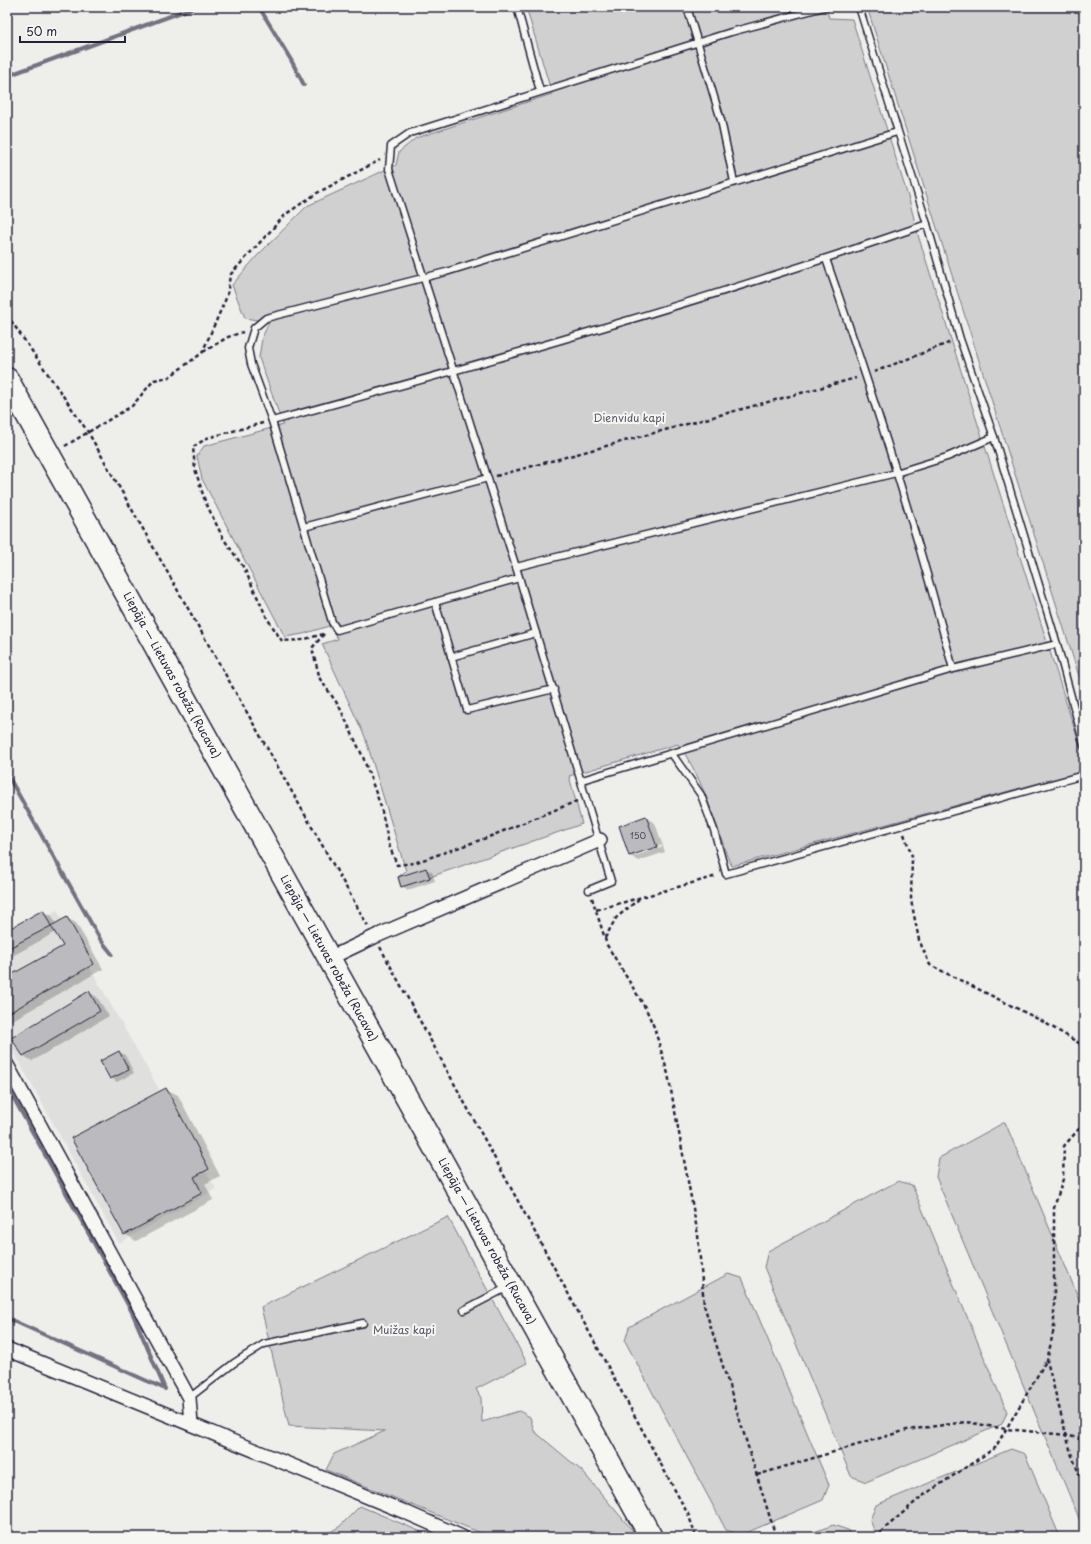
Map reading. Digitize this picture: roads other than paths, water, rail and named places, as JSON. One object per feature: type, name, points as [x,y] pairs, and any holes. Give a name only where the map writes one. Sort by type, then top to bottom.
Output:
[{"type":"highway","name":"Liepāja — Lietuvas robeža (Rucava)","points":[[7,379],[651,1537]]},
{"type":"street","points":[[330,958],[374,937],[600,840]]},
{"type":"street","points":[[7,1065],[189,1398],[191,1424]]},
{"type":"street","points":[[7,1348],[405,1512],[462,1537]]},
{"type":"lane","points":[[517,7],[540,91]]},
{"type":"lane","points":[[687,7],[721,120],[734,182]]},
{"type":"lane","points":[[589,890],[611,881],[554,689],[455,371],[390,169],[391,146],[410,133],[540,91],[697,42],[824,7]]},
{"type":"lane","points":[[859,7],[927,224],[960,339],[994,437],[1057,644],[1084,745]]},
{"type":"lane","points":[[519,578],[337,630],[332,622],[272,421],[251,364],[248,348],[254,328],[266,318],[424,277],[898,132]]},
{"type":"lane","points":[[272,421],[455,371],[826,259],[927,224]]},
{"type":"lane","points":[[826,259],[866,375],[929,580],[953,669]]},
{"type":"lane","points":[[516,567],[896,473],[947,457],[994,437]]},
{"type":"lane","points":[[304,526],[488,478]]},
{"type":"lane","points":[[436,602],[467,710],[554,689]]},
{"type":"lane","points":[[451,657],[536,633]]},
{"type":"lane","points":[[582,780],[953,669],[1057,644]]},
{"type":"lane","points":[[672,754],[701,794],[714,830],[726,874],[1084,775]]},
{"type":"lane","points":[[464,1310],[511,1285]]},
{"type":"lane","points":[[189,1398],[234,1363],[264,1344],[363,1323]]},
{"type":"waterway","points":[[7,76],[195,7]]},
{"type":"waterway","points":[[259,7],[291,60],[304,85]]},
{"type":"waterway","points":[[7,774],[100,939],[112,954]]},
{"type":"waterway","points":[[7,1086],[132,1312],[165,1389],[7,1318]]},
{"type":"park label","name":"Dienvidu kapi","points":[[629,418]]},
{"type":"park label","name":"Muižas kapi","points":[[404,1330]]}]
